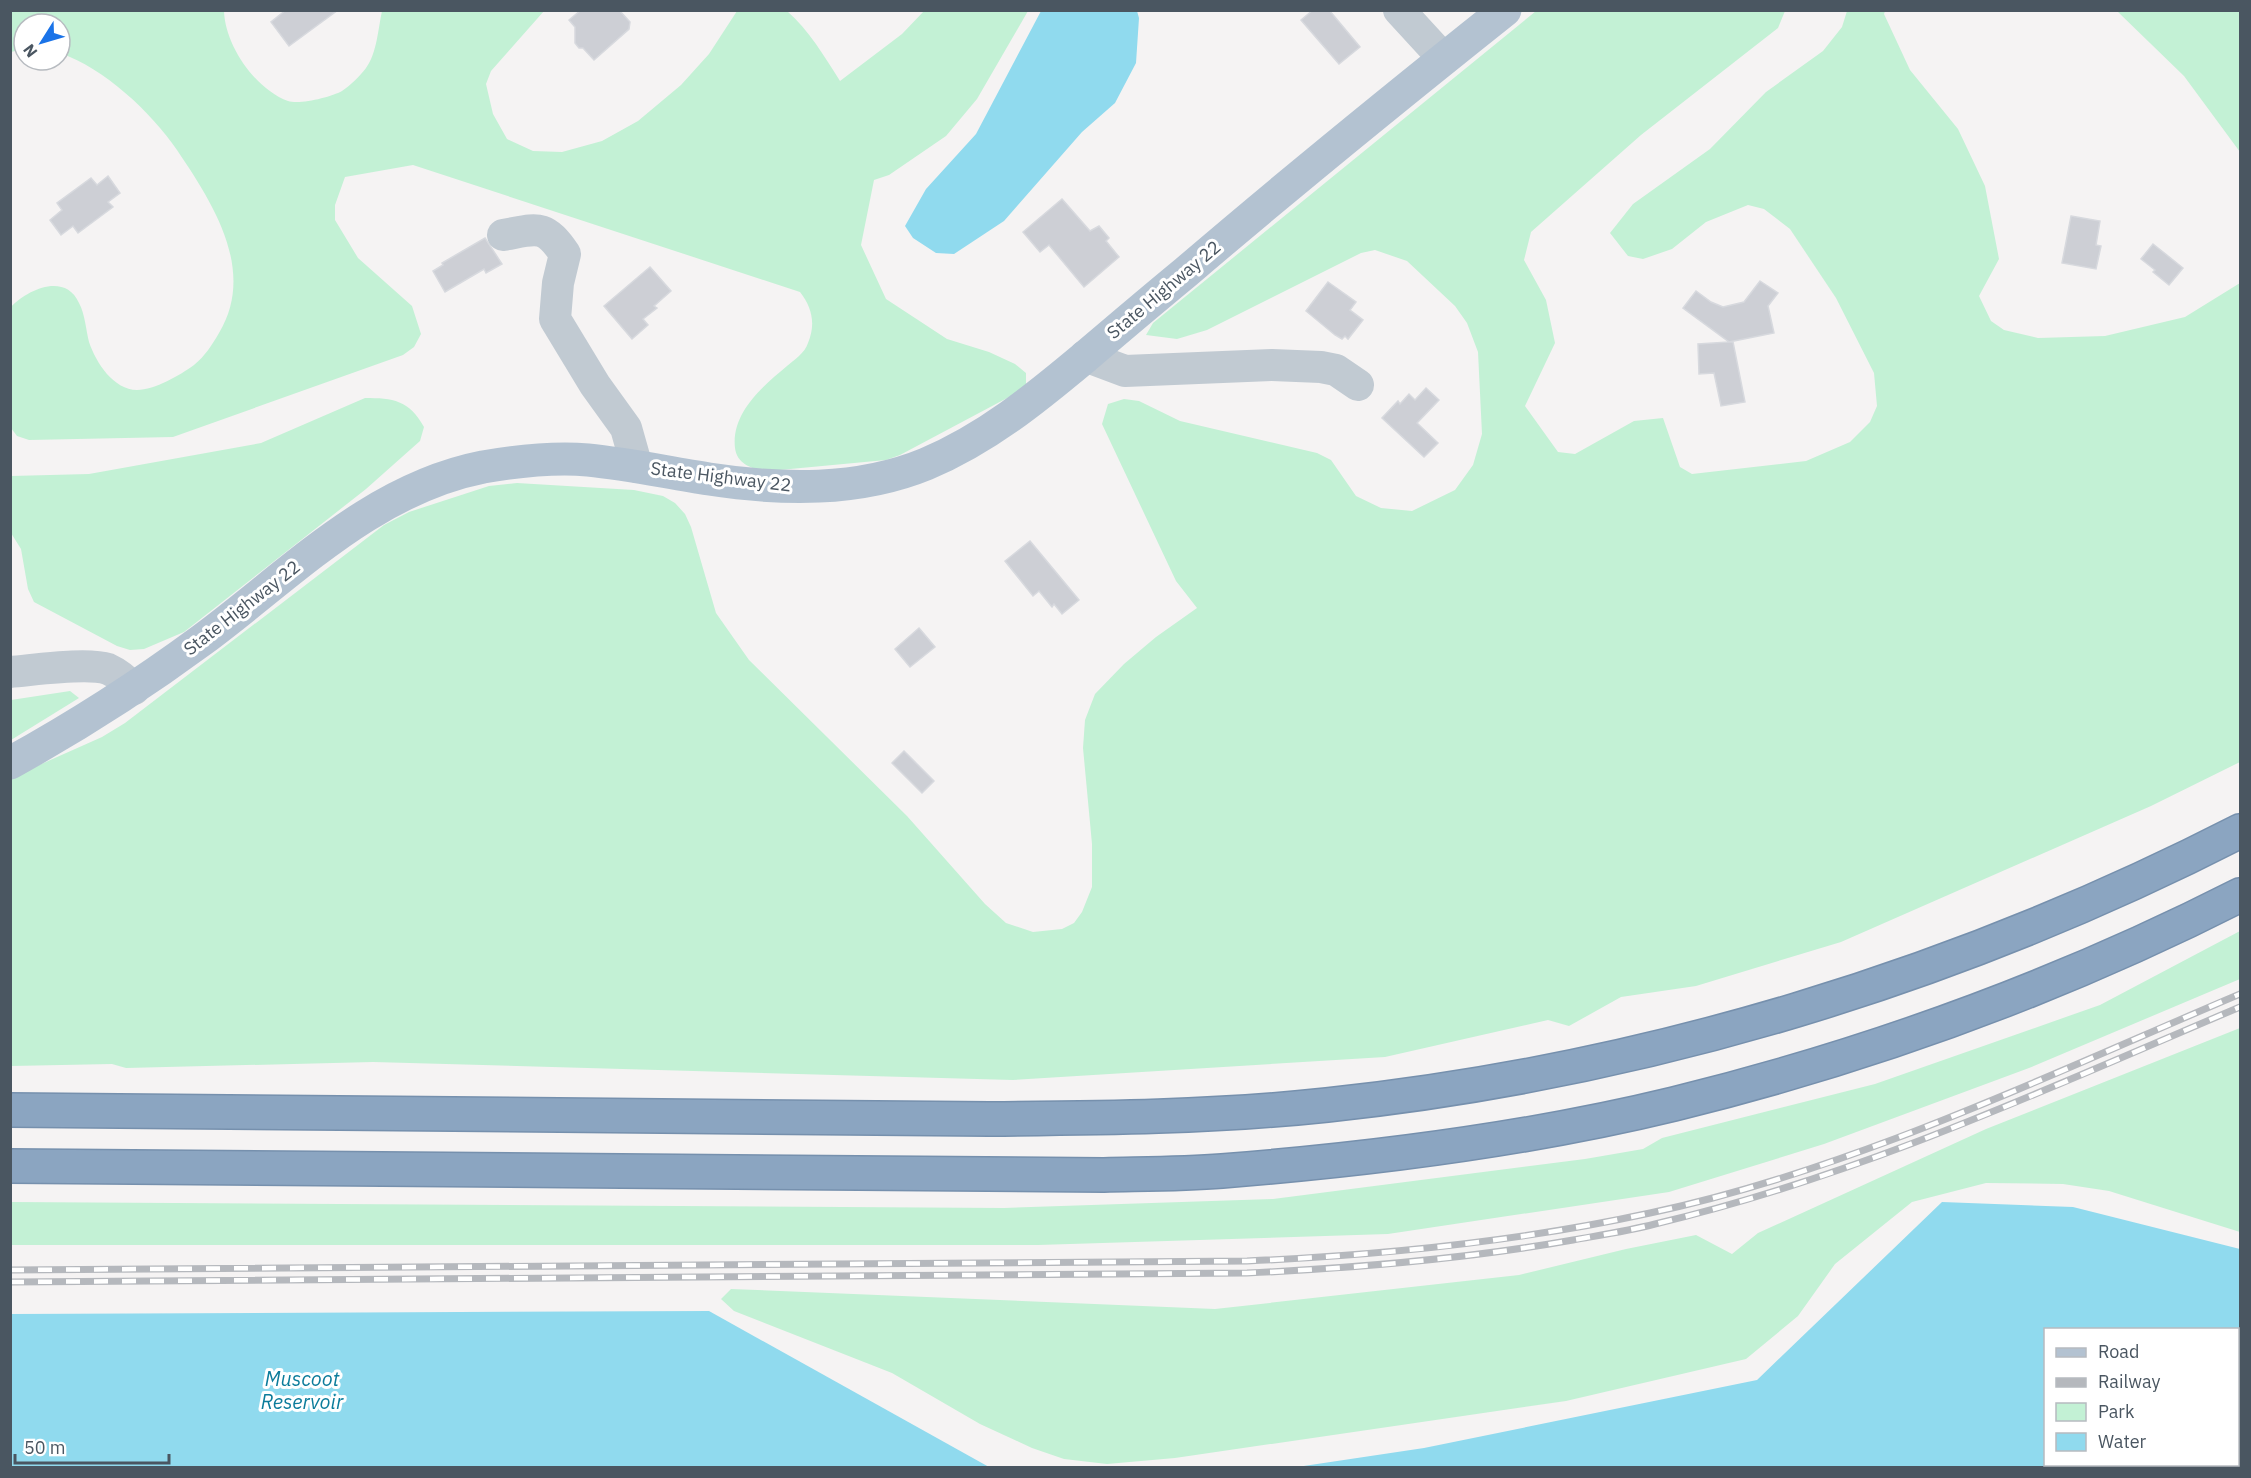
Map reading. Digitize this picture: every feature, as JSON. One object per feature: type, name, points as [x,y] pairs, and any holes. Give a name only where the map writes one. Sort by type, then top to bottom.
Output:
[{"type":"highway","points":[[10,1110],[988,1119],[1215,1114],[1327,1105],[1438,1091],[1548,1072],[1657,1049],[1764,1021],[1869,987],[2078,909],[2241,831]]},
{"type":"highway","points":[[10,1166],[1092,1175],[1219,1171],[1334,1161],[1446,1147],[1559,1128],[1672,1104],[1780,1076],[1888,1042],[1992,1004],[2100,960],[2241,895]]},
{"type":"main road","name":"State Highway 22","points":[[10,763],[134,689],[206,637],[342,531],[407,492],[468,471],[512,462],[586,460],[711,479],[794,487],[829,486],[889,475],[922,465],[988,432],[1017,412],[1264,205],[1505,10]]},
{"type":"street","points":[[1399,10],[1444,59]]},
{"type":"street","points":[[503,235],[536,229],[552,236],[565,254],[558,283],[555,319],[595,386],[626,428],[637,466]]},
{"type":"street","points":[[1085,356],[1125,370],[1272,365],[1321,367],[1336,370],[1358,385]]},
{"type":"street","points":[[10,672],[93,666],[122,676],[134,689]]},
{"type":"green space","points":[[11,11],[224,11],[230,38],[236,51],[254,76],[276,95],[288,101],[300,102],[315,100],[342,91],[361,74],[373,55],[382,11],[544,11],[491,71],[486,84],[493,114],[507,139],[533,151],[562,152],[602,141],[638,121],[681,85],[709,54],[737,11],[787,11],[809,35],[840,81],[902,34],[924,11],[1028,11],[977,99],[946,136],[889,175],[874,180],[861,245],[886,299],[947,339],[989,352],[1015,364],[1026,373],[1026,388],[900,455],[886,460],[769,471],[752,468],[736,454],[735,435],[738,423],[750,401],[807,347],[812,329],[812,316],[800,292],[413,165],[345,177],[335,205],[335,220],[358,258],[412,306],[421,334],[414,347],[403,355],[173,437],[29,440],[17,436],[11,428],[11,307],[36,290],[56,286],[65,288],[73,294],[81,307],[89,342],[107,374],[129,389],[152,388],[194,365],[211,346],[230,309],[233,285],[232,261],[216,214],[190,170],[166,136],[140,107],[110,80],[72,58],[72,12],[12,12],[11,52]]},
{"type":"green space","points":[[1536,11],[1785,11],[1778,28],[1641,135],[1531,232],[1524,260],[1546,300],[1555,343],[1525,406],[1558,452],[1575,454],[1634,421],[1663,418],[1680,467],[1692,474],[1806,461],[1850,442],[1870,422],[1877,406],[1874,373],[1836,298],[1790,229],[1764,209],[1748,205],[1706,222],[1672,249],[1643,259],[1628,256],[1610,233],[1633,204],[1710,149],[1766,92],[1823,51],[1842,27],[1847,11],[1885,11],[1884,14],[1910,70],[1958,129],[1985,186],[1999,259],[1979,296],[1991,321],[2004,330],[2038,338],[2105,336],[2185,317],[2240,283],[2240,762],[2151,806],[1841,942],[1696,986],[1621,997],[1569,1026],[1548,1020],[1385,1057],[1013,1080],[373,1062],[126,1068],[112,1064],[11,1066],[10,778],[102,737],[125,723],[384,525],[409,512],[489,486],[517,483],[634,490],[663,496],[675,503],[685,514],[691,527],[716,613],[749,660],[907,816],[985,904],[1006,923],[1033,932],[1062,929],[1074,923],[1082,912],[1092,887],[1092,844],[1083,748],[1085,720],[1095,694],[1124,664],[1156,637],[1197,608],[1176,581],[1102,424],[1108,404],[1124,399],[1139,401],[1180,421],[1317,453],[1331,460],[1356,496],[1381,508],[1412,511],[1455,490],[1473,465],[1482,434],[1478,352],[1467,323],[1455,306],[1407,261],[1375,250],[1361,253],[1207,330],[1177,339],[1146,335],[1153,323]]},
{"type":"green space","points":[[2117,11],[2240,11],[2240,152],[2184,76]]},
{"type":"green space","points":[[365,398],[392,400],[406,406],[424,427],[420,441],[366,489],[184,632],[144,649],[130,650],[117,646],[34,602],[28,589],[21,549],[11,533],[11,476],[89,474],[261,443]]},
{"type":"green space","points":[[70,691],[79,698],[11,740],[11,700]]},
{"type":"green space","points":[[2240,931],[2240,979],[2029,1068],[1824,1144],[1669,1192],[1388,1234],[1038,1245],[11,1245],[11,1202],[1004,1208],[1273,1199],[1585,1159],[1643,1149],[1662,1138],[1875,1084],[2100,1005]]},
{"type":"green space","points":[[2240,1028],[2240,1232],[2109,1191],[2063,1184],[1986,1183],[1912,1202],[1835,1264],[1798,1316],[1746,1359],[1566,1401],[1175,1458],[1107,1464],[1064,1459],[1032,1448],[980,1424],[892,1373],[734,1311],[721,1299],[731,1289],[1215,1309],[1519,1275],[1696,1235],[1732,1254],[1758,1233],[1986,1129]]},
{"type":"water","points":[[1041,11],[1137,11],[1139,18],[1136,63],[1115,103],[1082,132],[1004,221],[954,254],[936,253],[913,238],[905,226],[926,189],[976,134]]},
{"type":"water","points":[[1942,1202],[2073,1207],[2240,1249],[2240,1467],[1297,1467],[1424,1448],[1757,1380]]},
{"type":"water","name":"Muscoot Reservoir","points":[[709,1311],[989,1467],[11,1467],[11,1314]]},
{"type":"building","points":[[286,10],[338,10],[289,46],[271,22]]},
{"type":"building","points":[[581,10],[619,10],[630,22],[629,29],[594,60],[575,43],[575,27],[569,20]]},
{"type":"building","points":[[1313,10],[1329,10],[1360,47],[1339,64],[1301,20]]},
{"type":"building","points":[[108,176],[120,193],[108,202],[113,207],[78,233],[73,226],[61,235],[50,220],[62,210],[57,203],[91,178],[97,185]]},
{"type":"building","points":[[1062,199],[1090,231],[1099,226],[1109,238],[1106,241],[1119,257],[1084,287],[1049,245],[1040,252],[1023,232]]},
{"type":"building","points":[[2071,216],[2100,221],[2096,245],[2101,246],[2096,269],[2062,263]]},
{"type":"building","points":[[485,238],[502,264],[486,273],[484,269],[445,292],[433,271],[443,265],[442,263]]},
{"type":"building","points":[[2153,244],[2183,268],[2169,285],[2141,259]]},
{"type":"building","points":[[650,267],[671,291],[654,306],[657,308],[643,319],[648,325],[632,339],[604,306]]},
{"type":"building","points":[[1760,281],[1778,293],[1768,306],[1774,333],[1729,342],[1683,308],[1696,291],[1711,302],[1723,307],[1744,302]]},
{"type":"building","points":[[1328,282],[1356,302],[1350,310],[1363,320],[1348,339],[1345,336],[1342,339],[1335,335],[1306,311]]},
{"type":"building","points":[[1733,342],[1745,402],[1721,406],[1714,373],[1699,374],[1698,344]]},
{"type":"building","points":[[1426,388],[1439,400],[1417,423],[1438,443],[1424,457],[1382,418],[1398,401],[1400,404],[1409,394],[1415,400]]},
{"type":"building","points":[[1030,541],[1079,600],[1062,614],[1054,604],[1052,607],[1039,591],[1033,596],[1005,561]]},
{"type":"building","points":[[919,628],[935,647],[910,667],[895,649]]},
{"type":"building","points":[[904,751],[934,781],[922,793],[892,763]]},
{"type":"railway","points":[[10,1270],[1247,1261],[1450,1246],[1550,1232],[1650,1213],[1726,1195],[1801,1172],[1876,1146],[2024,1087],[2240,994]]},
{"type":"railway","points":[[10,1282],[1247,1273],[1451,1257],[1532,1247],[1635,1229],[1731,1204],[1806,1181],[1879,1156],[2025,1099],[2240,1007]]}]
